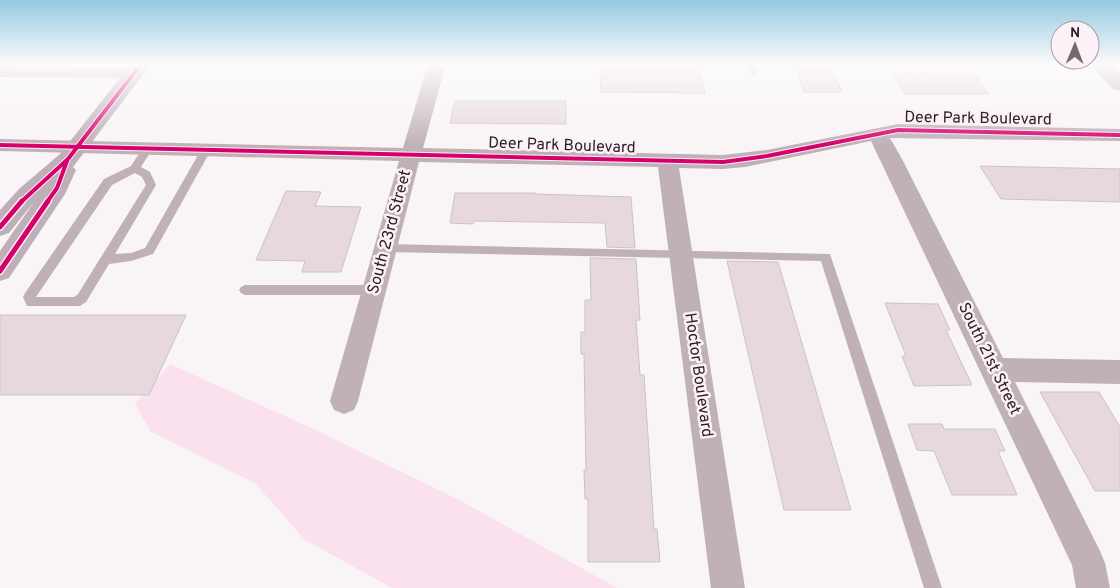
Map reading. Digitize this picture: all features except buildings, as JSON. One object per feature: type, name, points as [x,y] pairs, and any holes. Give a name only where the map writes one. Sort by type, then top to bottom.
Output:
[{"type":"main road","points":[[0,227],[27,195],[73,153],[120,91]]},
{"type":"main road","points":[[0,271],[57,188],[73,153]]},
{"type":"street","name":"South 23rd Street","points":[[344,401],[429,91]]},
{"type":"street","name":"Deer Park Boulevard","points":[[0,145],[73,153],[148,148],[723,162],[753,160],[877,133],[920,130],[1120,135]]},
{"type":"street","name":"South 21st Street","points":[[877,133],[892,159],[1088,563],[1093,588]]},
{"type":"street","name":"Hoctor Boulevard","points":[[668,162],[728,588]]},
{"type":"street","points":[[995,370],[1120,372]]},
{"type":"lane","points":[[135,168],[146,175],[151,185],[82,298],[76,302],[31,302],[29,297],[108,182],[135,168],[148,148]]},
{"type":"lane","points":[[105,260],[131,257],[149,251],[206,150]]},
{"type":"lane","points":[[386,248],[826,257],[933,588]]},
{"type":"lane","points":[[245,290],[374,290]]},
{"type":"shaded area","points":[[170,364],[316,430],[463,502],[617,588],[392,588],[305,540],[255,483],[151,432],[135,404]]},
{"type":"cycle path","points":[[0,227],[27,195],[68,159],[120,91]]},
{"type":"cycle path","points":[[0,145],[723,162],[789,152],[898,130],[1120,135]]},
{"type":"cycle path","points":[[0,271],[57,188],[67,161]]}]
